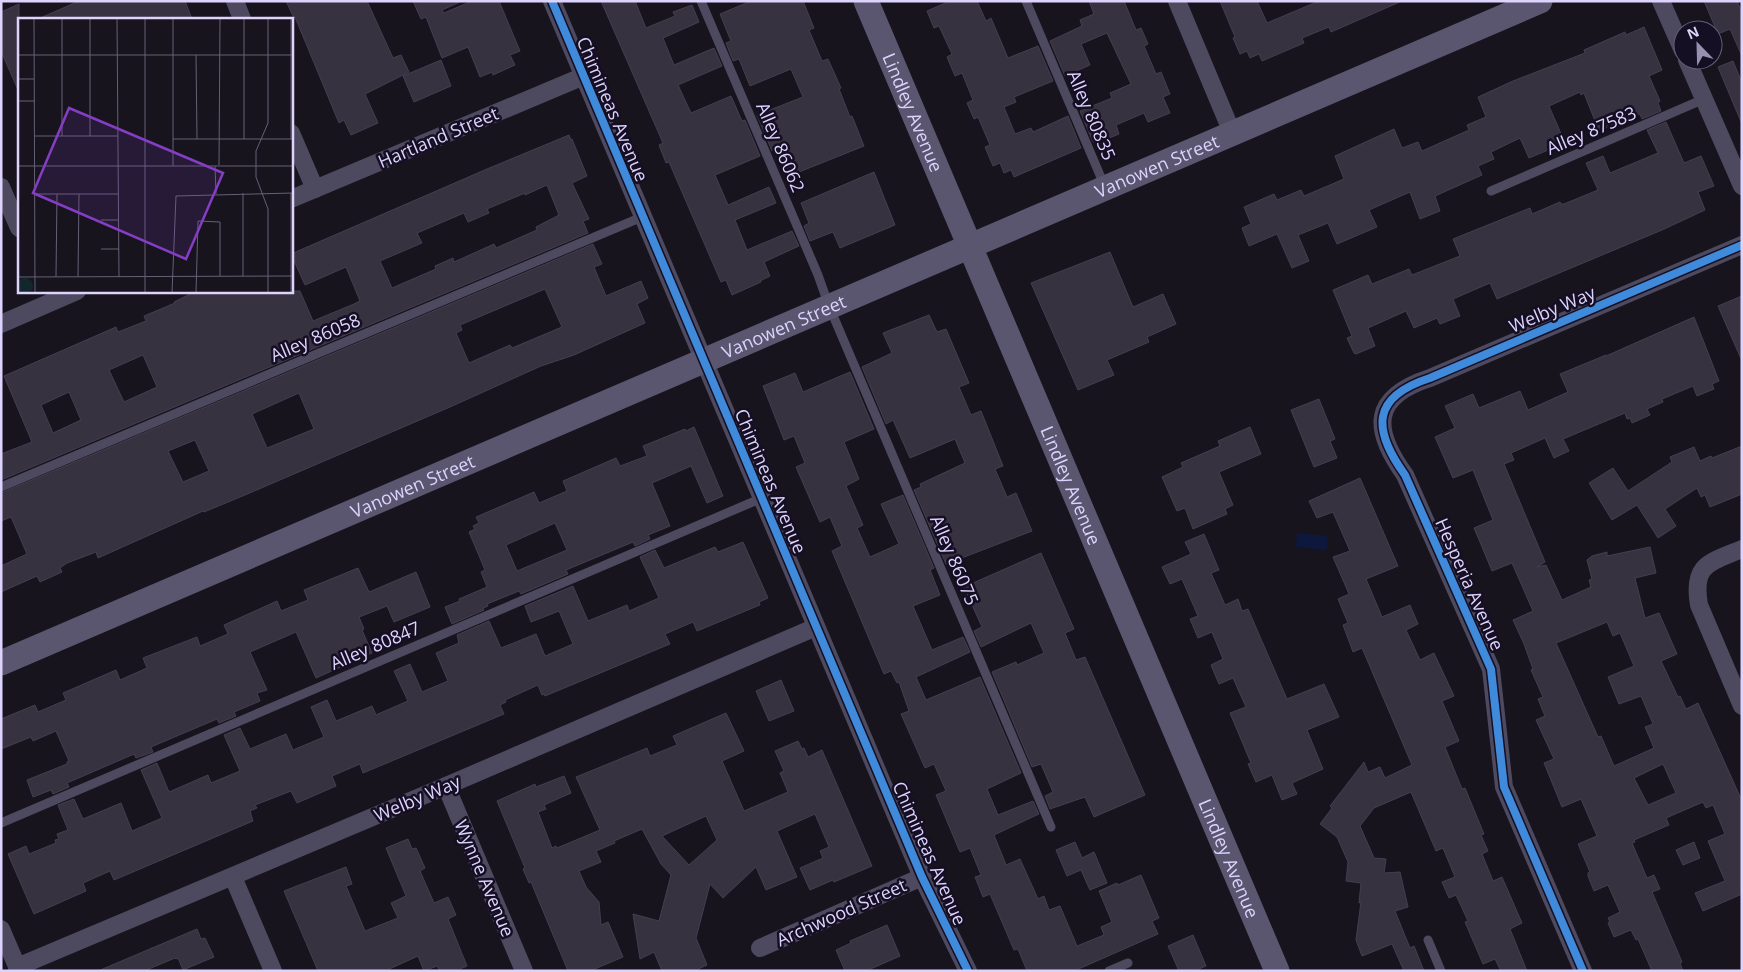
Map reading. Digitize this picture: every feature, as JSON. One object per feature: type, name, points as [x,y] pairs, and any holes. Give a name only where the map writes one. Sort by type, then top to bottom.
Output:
[{"type":"main road","name":"Lindley Avenue","points":[[866,1],[1277,971]]},
{"type":"main road","name":"Vanowen Street","points":[[1,662],[829,306],[1233,135],[1540,1]]},
{"type":"street","points":[[235,1],[242,18]]},
{"type":"street","name":"Chimineas Avenue","points":[[552,1],[922,877],[968,971]]},
{"type":"street","points":[[1177,1],[1233,135]]},
{"type":"street","points":[[1661,1],[1673,28]]},
{"type":"street","points":[[1691,70],[1742,186]]},
{"type":"street","name":"Hartland Street","points":[[292,199],[584,76]]},
{"type":"street","points":[[292,135],[315,189]]},
{"type":"street","points":[[1,187],[18,226]]},
{"type":"street","name":"Welby Way","points":[[1383,412],[1392,398],[1402,389],[1413,383],[1430,378],[1742,245]]},
{"type":"street","points":[[1,324],[48,297],[72,292]]},
{"type":"street","name":"Hesperia Avenue","points":[[1383,412],[1382,428],[1387,444],[1405,475],[1491,669],[1504,786],[1583,971]]},
{"type":"street","points":[[1742,549],[1717,558],[1708,564],[1700,574],[1696,591],[1699,606],[1742,706]]},
{"type":"street","name":"Welby Way","points":[[18,969],[816,627]]},
{"type":"street","name":"Wynne Avenue","points":[[446,786],[524,971]]},
{"type":"street","points":[[233,877],[273,971]]},
{"type":"street","name":"Archwood Street","points":[[760,948],[922,877]]},
{"type":"street","points":[[1,929],[18,969]]},
{"type":"lane","name":"Alley 86062","points":[[701,1],[818,275],[829,306]]},
{"type":"lane","name":"Alley 80835","points":[[1026,1],[1105,188]]},
{"type":"lane","name":"Alley 87583","points":[[1491,191],[1704,99]]},
{"type":"lane","name":"Alley 86058","points":[[1,487],[642,217]]},
{"type":"lane","name":"Alley 86075","points":[[829,306],[1051,827]]},
{"type":"lane","name":"Alley 80847","points":[[1,823],[762,498]]},
{"type":"lane","points":[[1428,940],[1441,971]]},
{"type":"lane","points":[[1112,970],[1128,963]]},
{"type":"water","points":[[1297,533],[1328,536],[1327,550],[1296,547]]},
{"type":"building","points":[[79,1],[185,1],[192,18],[40,18]]},
{"type":"building","points":[[286,1],[367,1],[393,58],[401,55],[409,72],[365,94],[378,123],[351,135],[344,120],[339,123],[295,17]]},
{"type":"building","points":[[413,1],[462,1],[442,10],[444,13],[472,1],[499,1],[520,51],[510,55],[515,65],[493,75],[492,72],[480,77],[468,47],[442,58],[426,17],[421,19]]},
{"type":"building","points":[[601,1],[635,1],[646,28],[675,16],[673,12],[692,5],[699,22],[663,38],[674,65],[714,48],[722,66],[678,85],[691,113],[731,96],[742,121],[745,120],[760,156],[715,175],[728,205],[769,187],[776,203],[735,220],[747,250],[792,231],[799,246],[764,262],[770,276],[761,282],[732,295],[726,280],[721,282],[669,162],[666,163],[659,145],[663,143]]},
{"type":"building","points":[[751,1],[803,1],[814,28],[809,30],[822,61],[828,59],[841,88],[839,89],[850,117],[852,116],[864,146],[789,176],[778,149],[772,151],[757,115],[803,97],[791,69],[750,86],[739,59],[733,61],[726,43],[731,41],[720,14]]},
{"type":"building","points":[[950,1],[977,1],[986,21],[991,18],[1008,58],[1038,46],[1053,81],[1014,97],[1016,102],[1004,107],[1015,134],[1031,128],[1033,132],[1068,116],[1081,148],[1014,177],[1011,170],[1004,173],[1000,163],[993,166],[985,147],[990,145],[978,117],[974,119],[967,103],[973,100],[962,73],[955,76],[947,57],[952,54],[939,26],[934,28],[927,11]]},
{"type":"building","points":[[1089,1],[1124,1],[1136,30],[1141,28],[1148,44],[1144,46],[1156,74],[1161,72],[1170,94],[1163,97],[1170,113],[1148,122],[1144,113],[1116,125],[1119,134],[1102,141],[1101,139],[1093,142],[1080,111],[1112,98],[1110,93],[1131,84],[1107,33],[1081,44],[1090,65],[1065,76],[1050,41],[1082,26],[1080,20],[1094,14]]},
{"type":"building","points":[[1220,1],[1257,1],[1267,23],[1319,1],[1402,1],[1331,32],[1329,27],[1302,38],[1304,43],[1262,61],[1259,54],[1250,58],[1247,51],[1240,54]]},
{"type":"building","points":[[1704,1],[1737,1],[1742,13],[1742,56],[1730,29],[1723,32],[1723,20],[1712,20]]},
{"type":"building","points":[[19,4],[18,90],[1,51],[1,12]]},
{"type":"building","points":[[1644,27],[1662,70],[1649,76],[1660,101],[1658,103],[1661,111],[1642,119],[1640,114],[1599,131],[1584,93],[1581,95],[1580,92],[1549,106],[1565,143],[1529,158],[1520,138],[1491,152],[1494,159],[1478,166],[1482,175],[1435,196],[1440,211],[1420,219],[1410,192],[1369,210],[1377,227],[1337,244],[1328,223],[1298,235],[1309,261],[1292,268],[1277,234],[1249,246],[1242,228],[1251,224],[1244,207],[1274,194],[1277,200],[1301,190],[1304,196],[1344,179],[1335,156],[1394,129],[1402,148],[1418,142],[1422,151],[1469,130],[1467,125],[1486,117],[1478,97],[1585,53],[1584,50],[1625,32],[1626,35]]},
{"type":"building","points":[[441,60],[451,86],[414,102],[403,76]]},
{"type":"building","points":[[1733,61],[1742,83],[1742,124],[1719,70],[1723,70],[1723,65]]},
{"type":"building","points":[[1666,122],[1684,163],[1701,156],[1714,186],[1698,192],[1705,210],[1497,299],[1490,283],[1453,299],[1460,316],[1440,324],[1437,318],[1414,328],[1406,311],[1368,328],[1375,346],[1356,354],[1354,353],[1347,338],[1352,336],[1333,290],[1368,275],[1372,284],[1409,269],[1412,275],[1460,256],[1453,239],[1530,208],[1532,214],[1560,202],[1564,204],[1598,190],[1586,163],[1603,156],[1610,173],[1658,153],[1647,130]]},
{"type":"building","points":[[569,135],[587,176],[572,183],[589,219],[583,221],[588,233],[1,480],[1,454],[32,442],[4,376],[116,327],[118,332],[146,321],[144,316],[175,303],[194,292],[300,291],[313,321],[360,301],[346,267],[305,285],[292,254]],"holes":[[[547,185],[559,215],[536,227],[537,230],[496,248],[494,244],[454,262],[453,258],[435,266],[436,269],[392,288],[380,261],[422,243],[417,233],[464,213],[468,222],[489,213],[487,209]],[[143,355],[157,387],[124,402],[109,370]],[[69,392],[81,420],[53,433],[41,405]]]},
{"type":"building","points":[[874,172],[895,225],[840,248],[833,232],[810,241],[804,226],[809,223],[801,203]]},
{"type":"building","points":[[593,244],[602,264],[594,267],[606,296],[641,281],[648,298],[637,304],[645,323],[574,355],[541,366],[245,495],[203,511],[98,558],[96,552],[67,563],[60,568],[62,572],[40,582],[37,576],[1,592],[1,566],[27,554],[11,517],[1,521],[1,493]],"holes":[[[545,289],[562,327],[512,348],[510,345],[469,363],[456,333],[462,330],[460,325]],[[299,393],[314,429],[267,448],[252,414]],[[195,440],[209,471],[183,482],[168,451]]]},
{"type":"building","points":[[1110,252],[1133,307],[1163,294],[1176,324],[1147,337],[1149,342],[1107,360],[1114,375],[1078,390],[1031,283]]},
{"type":"building","points":[[1742,296],[1742,361],[1718,306]]},
{"type":"building","points":[[929,315],[937,332],[946,329],[969,383],[959,387],[971,415],[981,411],[1003,466],[995,469],[1007,497],[1016,493],[1032,531],[946,564],[914,490],[921,487],[920,484],[965,463],[955,439],[910,458],[893,420],[886,424],[862,367],[892,353],[883,333]]},
{"type":"building","points":[[1694,317],[1719,381],[1712,384],[1714,389],[1697,396],[1693,386],[1662,399],[1663,402],[1647,409],[1650,415],[1632,423],[1630,418],[1627,419],[1625,413],[1563,439],[1569,451],[1554,458],[1545,438],[1511,453],[1514,460],[1504,464],[1545,562],[1537,567],[1546,565],[1562,600],[1591,587],[1589,580],[1592,579],[1587,560],[1592,556],[1607,552],[1607,556],[1650,547],[1656,573],[1635,578],[1645,618],[1659,613],[1677,654],[1661,661],[1678,697],[1680,696],[1686,709],[1698,703],[1742,801],[1742,894],[1703,911],[1695,893],[1725,881],[1708,841],[1725,834],[1713,805],[1706,808],[1703,802],[1666,818],[1669,825],[1634,840],[1635,842],[1632,843],[1647,878],[1654,875],[1660,889],[1652,892],[1682,962],[1680,963],[1683,971],[1652,971],[1638,939],[1636,940],[1631,930],[1614,937],[1608,923],[1610,922],[1608,918],[1620,912],[1608,885],[1594,891],[1588,876],[1590,872],[1578,844],[1597,836],[1581,799],[1562,807],[1544,763],[1554,759],[1536,720],[1545,716],[1538,699],[1543,697],[1531,670],[1533,669],[1524,644],[1513,620],[1533,611],[1512,563],[1492,571],[1474,528],[1493,520],[1473,470],[1453,478],[1435,437],[1455,428],[1445,406],[1473,394],[1479,408],[1520,391],[1528,410],[1568,392],[1560,374]],"holes":[[[1607,622],[1613,636],[1620,633],[1634,666],[1608,677],[1619,704],[1641,696],[1653,724],[1645,727],[1654,748],[1614,766],[1601,736],[1598,737],[1556,643]],[[1663,764],[1676,793],[1648,805],[1634,778]]]},
{"type":"building","points":[[850,372],[874,429],[844,442],[859,479],[846,486],[863,525],[857,528],[870,557],[899,544],[881,504],[903,495],[934,568],[930,570],[940,595],[913,606],[932,650],[963,637],[970,652],[916,677],[926,700],[980,677],[1021,773],[987,789],[998,815],[1033,801],[1039,814],[994,835],[1006,865],[1020,859],[1038,899],[1044,896],[1049,910],[1060,906],[1077,946],[1104,935],[1101,927],[1112,922],[1099,891],[1141,875],[1159,918],[1152,921],[1158,934],[1074,971],[1027,971],[1018,949],[1014,950],[990,894],[983,897],[975,877],[981,875],[970,848],[960,852],[936,795],[946,791],[934,764],[925,768],[901,714],[909,711],[899,682],[897,683],[891,671],[884,674],[832,551],[842,546],[830,517],[820,522],[796,467],[805,463],[794,436],[784,440],[763,386],[795,373],[803,392]]},
{"type":"building","points":[[1319,399],[1335,439],[1330,441],[1337,458],[1314,467],[1291,410]]},
{"type":"building","points":[[694,427],[723,496],[707,503],[691,466],[652,483],[670,526],[648,535],[650,539],[635,546],[633,542],[566,570],[568,574],[521,594],[519,591],[487,604],[488,606],[483,608],[484,610],[452,624],[445,607],[487,587],[481,572],[485,570],[469,532],[475,529],[473,526],[479,523],[476,517],[534,492],[539,503],[567,491],[563,481],[616,458],[620,466],[647,456],[643,446],[685,429],[686,431]],"holes":[[[555,523],[567,550],[517,571],[506,545]]]},
{"type":"building","points":[[1250,427],[1261,454],[1219,472],[1233,505],[1225,509],[1227,514],[1193,529],[1185,508],[1177,511],[1162,477],[1183,467],[1181,463],[1220,446],[1218,441]]},
{"type":"building","points":[[1742,446],[1742,494],[1710,507],[1705,495],[1701,497],[1697,488],[1665,509],[1676,526],[1658,538],[1637,505],[1612,520],[1589,483],[1613,468],[1628,491],[1672,462],[1670,457],[1694,447],[1700,461]]},
{"type":"building","points":[[1360,478],[1398,566],[1366,579],[1382,617],[1410,605],[1418,624],[1406,630],[1420,660],[1434,653],[1454,696],[1442,701],[1459,741],[1445,747],[1462,789],[1465,788],[1484,834],[1481,835],[1488,851],[1482,854],[1493,881],[1502,877],[1522,923],[1510,929],[1527,971],[1501,971],[1495,959],[1483,964],[1465,922],[1468,921],[1456,895],[1449,898],[1442,882],[1455,877],[1443,848],[1436,851],[1411,792],[1374,808],[1360,826],[1374,858],[1386,859],[1384,873],[1400,872],[1408,907],[1395,911],[1410,948],[1414,946],[1424,971],[1404,971],[1392,944],[1362,956],[1356,940],[1361,902],[1359,903],[1361,883],[1346,881],[1348,862],[1337,837],[1320,824],[1332,808],[1330,806],[1364,762],[1368,772],[1380,767],[1385,778],[1412,765],[1362,648],[1353,652],[1343,625],[1348,623],[1338,599],[1349,594],[1333,557],[1350,551],[1333,512],[1317,518],[1309,501]]},
{"type":"building","points":[[1204,534],[1219,570],[1211,573],[1225,605],[1238,599],[1242,611],[1248,609],[1287,699],[1324,684],[1339,717],[1307,730],[1323,769],[1292,783],[1297,794],[1282,800],[1272,775],[1256,782],[1248,764],[1251,763],[1230,713],[1246,707],[1233,678],[1219,684],[1211,665],[1223,659],[1212,632],[1198,638],[1190,619],[1198,616],[1182,579],[1170,584],[1162,567],[1191,554],[1185,542]]},
{"type":"building","points":[[743,542],[768,598],[759,602],[760,605],[697,631],[693,622],[665,634],[670,644],[545,696],[544,694],[542,695],[538,685],[505,700],[506,702],[500,705],[504,714],[363,773],[360,764],[332,776],[336,786],[297,803],[291,791],[255,805],[257,808],[250,811],[253,821],[114,880],[110,871],[83,883],[86,891],[34,914],[8,854],[26,846],[29,854],[56,843],[55,840],[59,839],[57,834],[68,830],[58,805],[74,799],[83,819],[121,803],[132,831],[162,818],[141,770],[157,763],[169,792],[208,775],[211,783],[240,771],[224,735],[240,728],[250,749],[286,734],[293,750],[324,737],[311,707],[327,700],[336,721],[372,706],[376,715],[408,701],[394,671],[410,664],[422,692],[448,681],[436,653],[459,643],[457,635],[489,621],[501,648],[536,634],[545,656],[573,644],[559,611],[531,622],[525,606],[573,586],[588,621],[627,605],[629,611],[659,598],[640,557],[655,550],[664,568],[715,547],[718,552]]},
{"type":"building","points":[[1041,553],[1074,629],[1065,633],[1076,660],[1085,657],[1145,795],[1094,817],[1085,797],[1050,809],[1045,796],[1053,792],[1041,764],[1032,767],[992,672],[1016,662],[1017,665],[1044,653],[1031,623],[981,647],[974,631],[982,627],[964,587]]},
{"type":"building","points":[[358,568],[369,592],[416,572],[430,607],[394,622],[387,606],[359,617],[364,629],[362,630],[372,653],[316,678],[296,632],[250,652],[267,690],[257,693],[260,701],[234,712],[236,716],[219,723],[217,719],[151,747],[153,752],[136,758],[134,754],[67,783],[69,787],[53,794],[51,790],[33,797],[27,780],[67,764],[69,761],[56,731],[33,741],[31,737],[1,749],[1,719],[35,705],[38,712],[66,700],[63,693],[116,670],[120,680],[147,668],[143,658],[197,637],[200,646],[228,634],[224,625],[277,601],[281,611],[308,600],[304,590]]},
{"type":"building","points":[[781,680],[794,711],[769,721],[756,691]]},
{"type":"building","points":[[726,713],[744,751],[722,761],[744,811],[788,792],[780,773],[784,771],[775,751],[798,741],[808,757],[822,750],[872,866],[810,890],[800,868],[823,858],[820,851],[829,847],[815,814],[777,831],[797,877],[766,890],[756,867],[723,898],[710,884],[696,938],[707,965],[694,971],[662,971],[654,952],[640,959],[633,914],[659,921],[671,875],[661,864],[642,829],[596,851],[601,862],[579,871],[586,887],[599,902],[601,925],[608,922],[623,957],[590,971],[568,971],[531,882],[529,883],[523,869],[525,868],[497,801],[535,784],[536,787],[564,776],[571,793],[544,805],[546,809],[538,812],[552,848],[556,846],[557,848],[600,830],[576,777],[647,748],[650,756],[677,745],[673,736]],"holes":[[[706,816],[717,840],[689,865],[662,836]]]},
{"type":"building","points":[[408,839],[412,849],[416,848],[425,868],[420,871],[434,903],[448,897],[456,915],[448,919],[467,966],[456,971],[440,971],[437,966],[424,971],[418,956],[385,971],[318,971],[284,891],[346,867],[352,884],[346,886],[365,931],[398,918],[391,903],[406,896],[386,848]]},
{"type":"building","points":[[1075,842],[1082,858],[1094,852],[1107,883],[1090,890],[1081,870],[1067,876],[1056,850]]},
{"type":"building","points":[[1694,842],[1700,858],[1683,865],[1676,850]]},
{"type":"building","points":[[887,925],[900,956],[866,971],[845,971],[836,950],[851,943],[850,941]]},
{"type":"building","points":[[197,929],[201,939],[205,938],[214,957],[183,970],[178,958],[175,958],[144,971],[98,971]]},
{"type":"building","points":[[1193,935],[1206,966],[1194,971],[1179,971],[1168,946]]},
{"type":"cycle path","points":[[552,1],[922,877],[968,971]]},
{"type":"cycle path","points":[[1583,971],[1504,787],[1491,669],[1405,475],[1387,443],[1383,429],[1383,416],[1387,405],[1397,395],[1411,386],[1742,245]]}]
